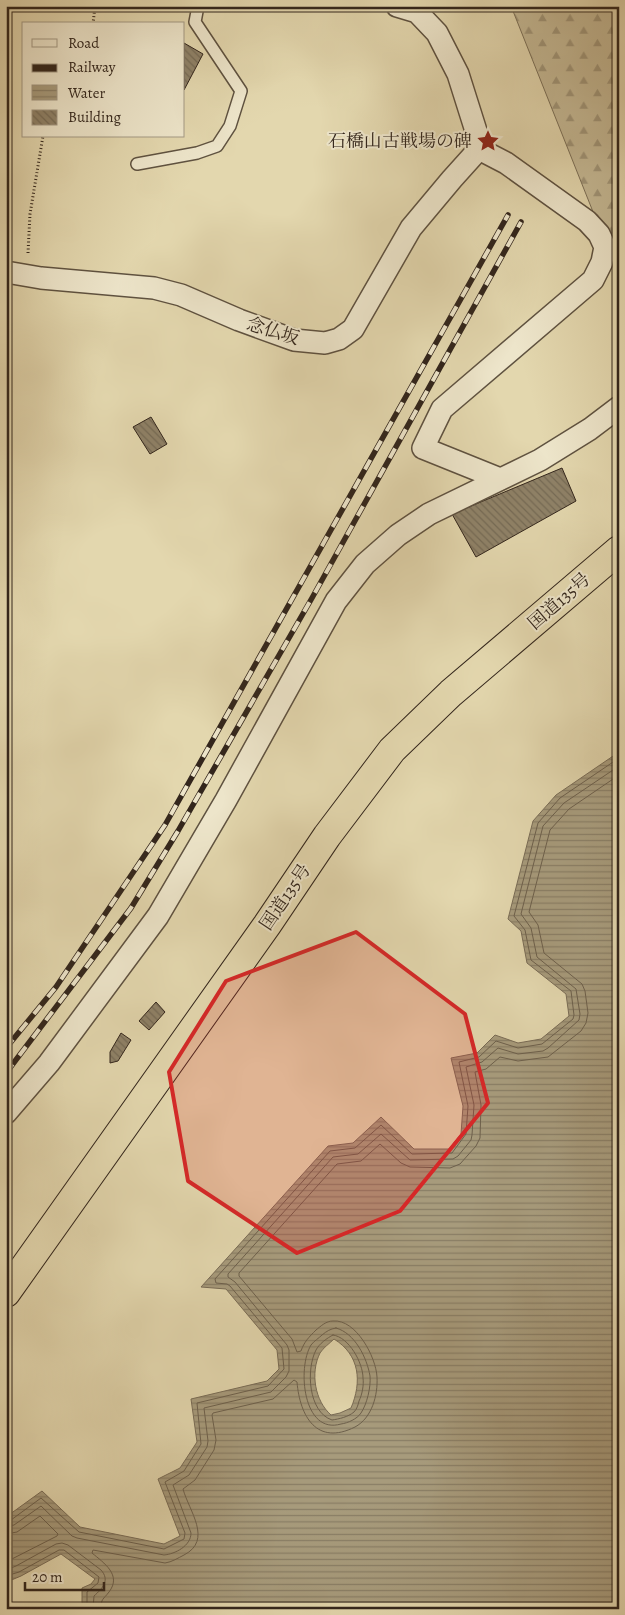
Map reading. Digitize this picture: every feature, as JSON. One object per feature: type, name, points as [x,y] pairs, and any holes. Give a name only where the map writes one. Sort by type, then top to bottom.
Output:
[{"type":"highway","name":"国道135号","points":[[6,1293],[327,836],[392,750],[463,682],[619,550]]},
{"type":"street","points":[[398,6],[417,12],[437,33],[458,74],[476,131],[479,149],[506,163],[587,221],[599,234],[605,247],[602,262],[593,280],[442,410],[423,448],[500,479]]},
{"type":"street","name":"念仏坂","points":[[16,274],[154,288],[181,295],[239,320],[294,340],[325,343],[339,339],[353,329],[411,228],[479,149]]},
{"type":"street","points":[[6,1113],[49,1063],[158,916],[226,800],[336,601],[365,564],[398,535],[429,514],[540,460],[590,429],[619,407]]},
{"type":"lane","points":[[137,164],[218,146],[230,126],[241,91],[195,22],[198,6]]},
{"type":"path","points":[[92,22],[95,6]]},
{"type":"path","points":[[16,274],[30,214],[42,138]]},
{"type":"highlighted area","points":[[356,932],[465,1014],[488,1103],[400,1211],[297,1253],[188,1181],[169,1072],[226,981]]},
{"type":"green space","points":[[511,6],[619,6],[619,277]]},
{"type":"water","points":[[619,752],[619,1609],[82,1609],[82,1588],[91,1584],[95,1579],[61,1554],[9,1581],[6,1585],[6,1517],[42,1491],[80,1527],[164,1544],[180,1536],[158,1479],[180,1468],[197,1442],[191,1399],[267,1381],[279,1369],[277,1350],[226,1289],[201,1287],[328,1146],[353,1143],[381,1117],[414,1149],[449,1149],[461,1134],[463,1106],[451,1058],[477,1053],[495,1035],[518,1043],[541,1039],[569,1016],[566,994],[527,963],[521,931],[508,919],[533,821],[556,795]],"holes":[[[334,1339],[343,1345],[354,1361],[357,1388],[351,1408],[331,1415],[318,1395],[315,1369],[320,1353]]]},
{"type":"building","points":[[185,44],[203,54],[185,88]]},
{"type":"building","points":[[151,417],[167,444],[150,454],[133,427]]},
{"type":"building","points":[[562,468],[576,501],[476,557],[452,514]]},
{"type":"building","points":[[156,1002],[165,1012],[149,1030],[139,1021]]},
{"type":"building","points":[[121,1033],[131,1040],[118,1061],[110,1063],[110,1052]]},
{"type":"railway","points":[[6,1048],[56,987],[165,825],[508,215]]},
{"type":"railway","points":[[6,1073],[131,908],[178,831],[312,598],[521,222]]},
{"type":"place","name":"石橋山古戦場の碑","points":[[488,141]]}]
